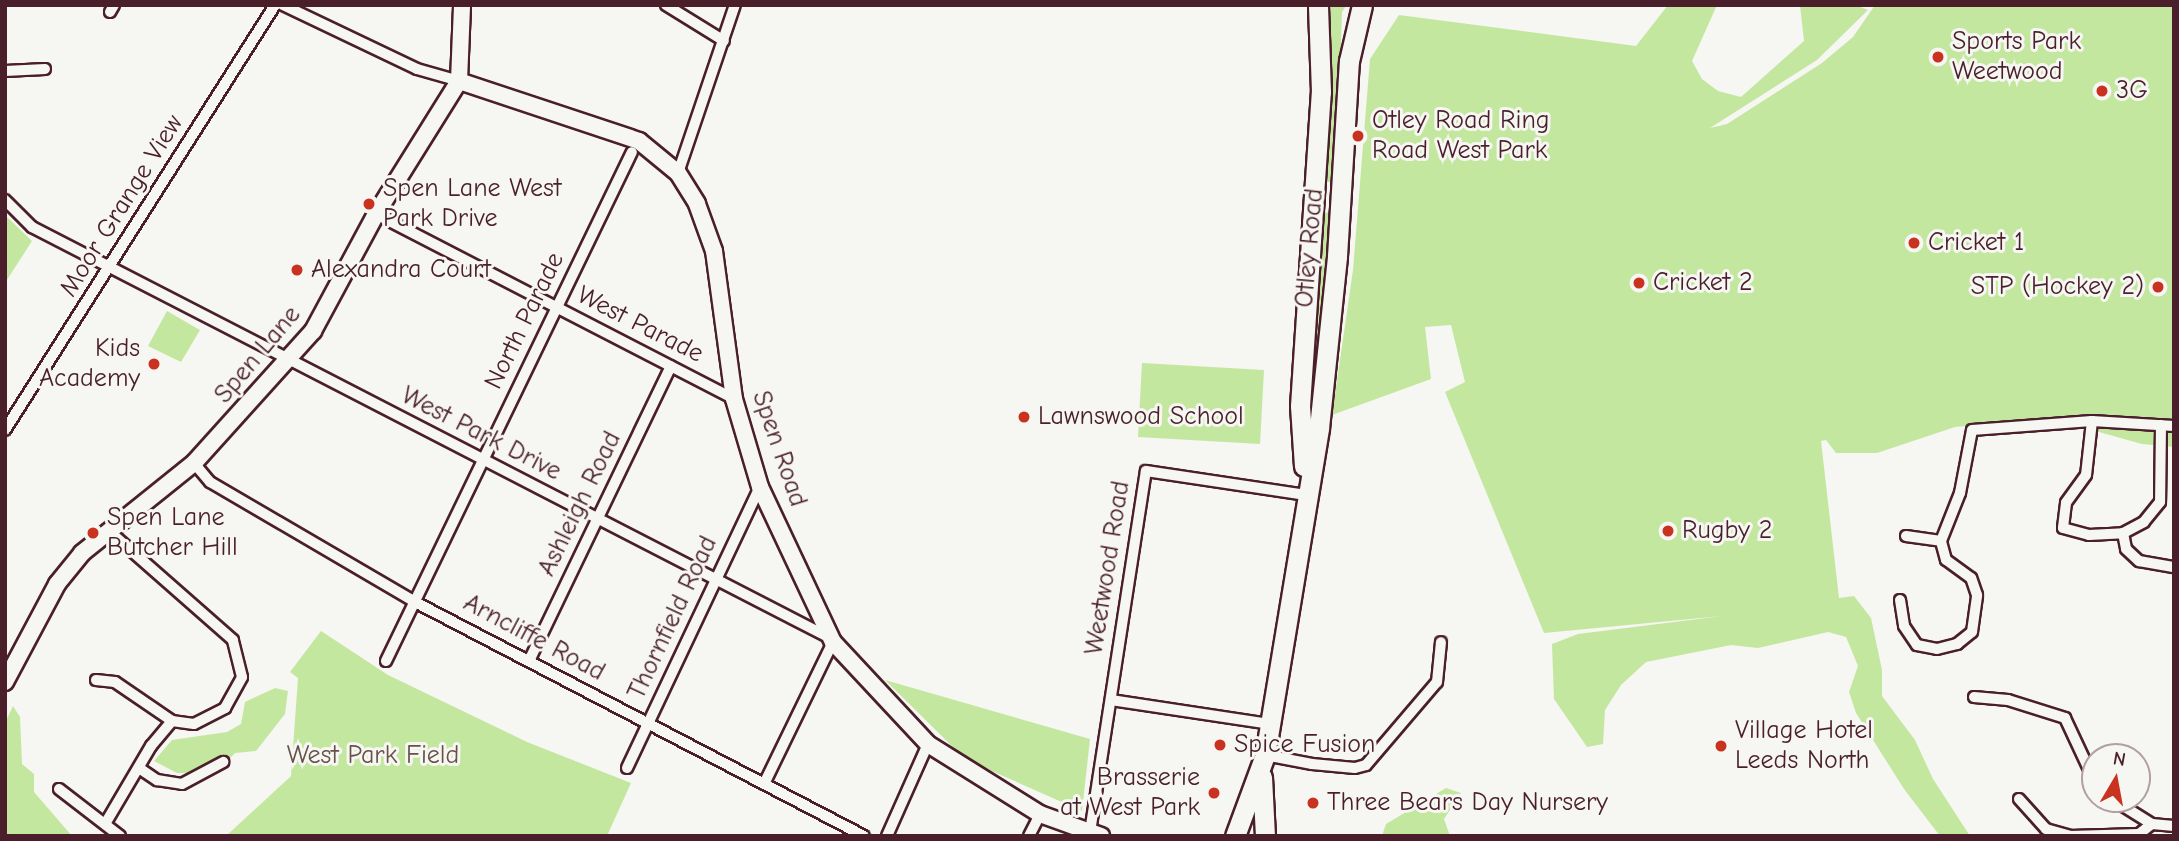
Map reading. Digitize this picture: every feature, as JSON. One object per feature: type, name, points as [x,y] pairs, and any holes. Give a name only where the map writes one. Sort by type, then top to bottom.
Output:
[{"type":"highway","name":"Otley Road","points":[[1306,495],[1300,406],[1321,104],[1318,5]]},
{"type":"highway","name":"Otley Road","points":[[1264,833],[1263,760],[1318,428],[1337,256],[1349,61],[1362,5]]},
{"type":"highway","name":"Otley Road","points":[[1234,834],[1263,760]]},
{"type":"highway","points":[[1234,834],[1264,833]]},
{"type":"street","name":"Moor Grange View","points":[[5,430],[111,269],[275,5]]},
{"type":"street","points":[[283,5],[417,69],[459,81]]},
{"type":"street","name":"Spen Lane","points":[[5,682],[57,584],[108,530],[194,463],[290,361],[313,331],[376,214],[459,81],[462,5]]},
{"type":"street","points":[[666,5],[724,41]]},
{"type":"street","points":[[678,173],[735,5]]},
{"type":"street","points":[[5,71],[45,68]]},
{"type":"street","name":"Spen Road","points":[[459,81],[639,141],[678,173],[697,204],[714,251],[734,399],[761,486],[830,645],[928,744],[1040,814],[1096,834]]},
{"type":"street","name":"North Parade","points":[[386,662],[632,152]]},
{"type":"street","name":"West Park Drive","points":[[5,200],[32,227],[597,520],[830,645]]},
{"type":"street","name":"West Parade","points":[[376,214],[734,399]]},
{"type":"street","name":"Ashleigh Road","points":[[529,661],[671,366]]},
{"type":"street","points":[[2092,421],[2086,475],[2066,503],[2063,528],[2089,535],[2123,533],[2144,522],[2160,502],[2161,425]]},
{"type":"street","points":[[1900,600],[1904,626],[1917,645],[1937,649],[1957,643],[1972,632],[1977,595],[1971,578],[1946,559],[1941,541],[1960,493],[1972,430],[2092,421],[2174,426]]},
{"type":"street","name":"Arncliffe Road","points":[[194,463],[210,482],[415,602],[864,836]]},
{"type":"street","name":"Weetwood Road","points":[[1096,834],[1111,700],[1146,471],[1306,495]]},
{"type":"street","name":"Thornfield Road","points":[[627,768],[761,486]]},
{"type":"street","points":[[96,680],[115,682],[172,721],[202,723],[225,708],[242,677],[238,649],[108,530]]},
{"type":"street","points":[[2123,533],[2126,549],[2139,561],[2174,567]]},
{"type":"street","points":[[1906,536],[1941,541]]},
{"type":"street","points":[[1263,760],[1356,768],[1366,765],[1437,682],[1441,642]]},
{"type":"street","points":[[764,784],[830,645]]},
{"type":"street","points":[[1974,696],[2008,700],[2065,718],[2081,752]]},
{"type":"street","points":[[1111,700],[1269,724]]},
{"type":"street","points":[[105,824],[172,721]]},
{"type":"street","points":[[887,836],[928,744]]},
{"type":"street","points":[[139,768],[157,780],[183,784],[223,762]]},
{"type":"street","points":[[59,789],[120,836]]},
{"type":"street","points":[[2019,799],[2046,829],[2070,836],[2138,834],[2152,824]]},
{"type":"street","points":[[2134,813],[2152,824],[2174,826]]},
{"type":"street","points":[[1029,836],[1040,814]]},
{"type":"green space","points":[[1327,5],[1346,6],[1342,12],[1336,182],[1326,182],[1331,39]]},
{"type":"green space","points":[[1668,5],[1717,5],[1692,61],[1702,79],[1718,91],[1741,97],[1804,41],[1800,5],[1856,5],[1868,10],[1817,60],[1710,128],[1727,124],[1822,63],[1853,37],[1875,5],[2174,5],[2174,447],[2142,444],[2049,418],[1955,427],[1877,453],[1836,453],[1826,440],[1821,441],[1839,598],[1854,596],[1871,618],[1882,670],[1882,696],[1915,740],[1933,779],[1970,836],[1940,836],[1904,789],[1856,713],[1849,692],[1858,666],[1846,637],[1828,632],[1758,648],[1731,645],[1646,662],[1621,685],[1605,710],[1603,744],[1587,747],[1554,699],[1552,644],[1578,634],[1722,616],[1544,633],[1445,392],[1465,382],[1451,325],[1425,327],[1431,379],[1332,415],[1353,270],[1370,59],[1399,15],[1636,46]]},
{"type":"green space","points":[[1322,212],[1334,213],[1314,419],[1306,418]]},
{"type":"green space","points":[[5,215],[32,241],[5,283]]},
{"type":"green space","points":[[167,311],[200,330],[181,362],[148,346]]},
{"type":"green space","points":[[1142,363],[1264,370],[1260,444],[1138,437]]},
{"type":"green space","name":"West Park Field","points":[[321,631],[388,675],[527,742],[631,783],[607,836],[226,836],[291,776],[298,678],[290,672]]},
{"type":"green space","points":[[885,680],[1090,739],[1082,811],[965,759]]},
{"type":"green space","points":[[275,688],[288,691],[285,714],[256,751],[235,753],[228,760],[222,754],[192,773],[177,773],[154,761],[172,740],[227,732],[241,724],[245,702]]},
{"type":"green space","points":[[13,706],[20,717],[22,764],[34,774],[34,792],[72,836],[5,836],[5,723]]},
{"type":"green space","points":[[1446,788],[1461,793],[1444,819],[1450,836],[1382,836],[1386,824]]},
{"type":"place","name":"Sports Park Weetwood","points":[[1938,57]]},
{"type":"place","name":"3G","points":[[2102,91]]},
{"type":"place","name":"Otley Road Ring Road West Park","points":[[1358,136]]},
{"type":"place","name":"Spen Lane West Park Drive","points":[[369,204]]},
{"type":"place","name":"Cricket 1","points":[[1914,243]]},
{"type":"place","name":"Alexandra Court","points":[[297,270]]},
{"type":"place","name":"Cricket 2","points":[[1639,283]]},
{"type":"place","name":"STP (Hockey 2)","points":[[2158,287]]},
{"type":"place","name":"Kids Academy","points":[[154,364]]},
{"type":"place","name":"Lawnswood School","points":[[1024,417]]},
{"type":"place","name":"Rugby 2","points":[[1668,531]]},
{"type":"place","name":"Spen Lane Butcher Hill","points":[[93,533]]},
{"type":"place","name":"Spice Fusion","points":[[1220,745]]},
{"type":"place","name":"Village Hotel Leeds North","points":[[1721,746]]},
{"type":"place","name":"Brasserie at West Park","points":[[1214,793]]},
{"type":"place","name":"Three Bears Day Nursery","points":[[1313,803]]}]
